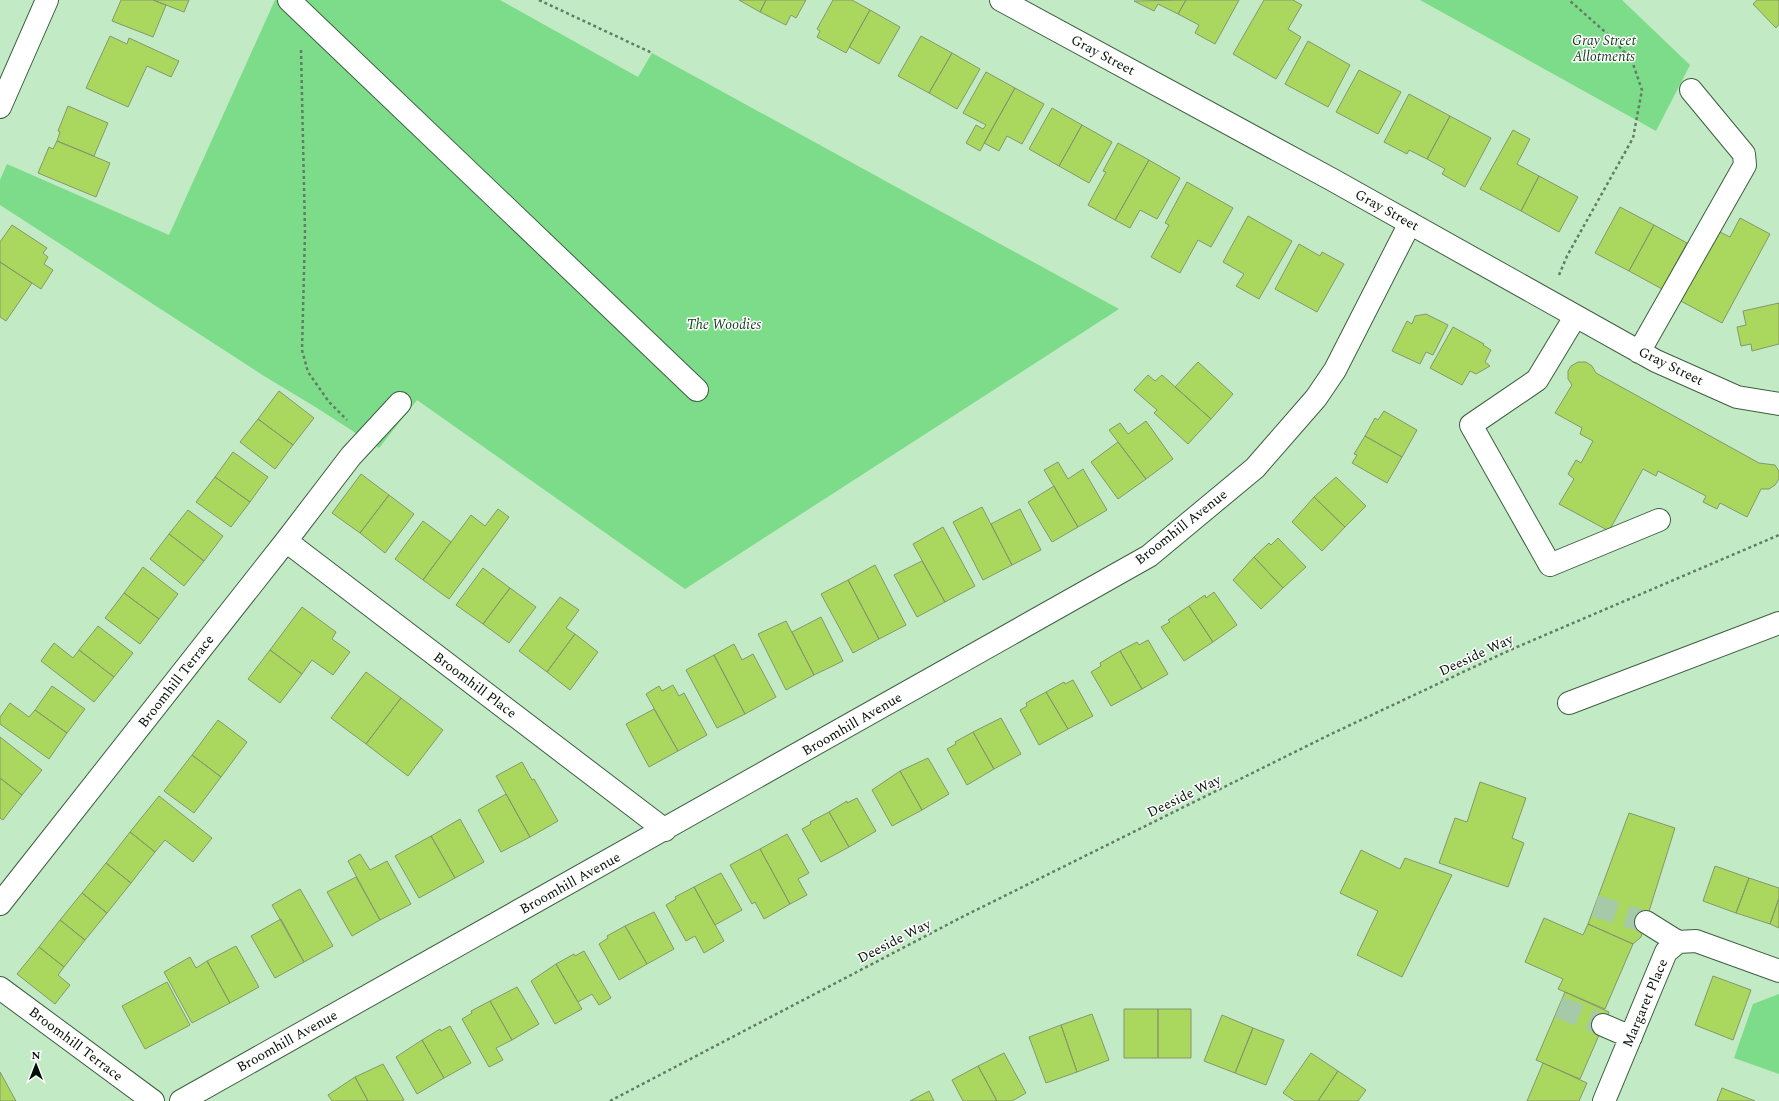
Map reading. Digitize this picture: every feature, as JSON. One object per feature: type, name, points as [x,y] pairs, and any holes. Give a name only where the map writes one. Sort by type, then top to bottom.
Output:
[{"type":"street","points":[[0,107],[47,0]]},
{"type":"street","points":[[289,0],[697,390]]},
{"type":"street","name":"Gray Street","points":[[1001,0],[1410,223],[1575,317],[1656,361],[1737,397],[1779,404]]},
{"type":"street","points":[[1639,352],[1745,165],[1744,154],[1691,90]]},
{"type":"street","name":"Broomhill Avenue","points":[[180,1101],[664,830],[1155,551],[1255,468],[1316,398],[1335,370],[1410,223]]},
{"type":"street","points":[[1575,317],[1537,380],[1472,425],[1550,565],[1659,520]]},
{"type":"street","name":"Broomhill Terrace","points":[[0,904],[286,541],[351,456],[400,403]]},
{"type":"street","name":"Broomhill Place","points":[[286,541],[664,830]]},
{"type":"street","points":[[1569,703],[1779,623]]},
{"type":"street","points":[[1646,922],[1678,942],[1696,941],[1779,971]]},
{"type":"street","name":"Margaret Place","points":[[1604,1101],[1666,952],[1678,942]]},
{"type":"street","name":"Broomhill Terrace","points":[[0,988],[153,1101]]},
{"type":"street","points":[[1603,1025],[1631,1037]]},
{"type":"path","points":[[539,0],[652,53]]},
{"type":"path","points":[[1547,301],[1567,256],[1633,138],[1642,90],[1632,61],[1612,38],[1569,0]]},
{"type":"path","points":[[301,49],[304,232],[302,350],[308,372],[329,402],[349,422],[344,437],[351,456]]},
{"type":"path","name":"Deeside Way","points":[[610,1101],[962,917],[1329,735],[1510,650],[1779,535]]},
{"type":"green space","name":"The Woodies","points":[[275,0],[500,0],[638,77],[652,53],[1119,309],[685,589],[417,400],[379,448],[264,376],[0,205],[0,180],[7,164],[169,235]]},
{"type":"green space","name":"Gray Street Allotments","points":[[1420,0],[1622,0],[1690,65],[1656,131]]},
{"type":"green space","points":[[1779,994],[1779,1074],[1734,1058],[1753,1004]]},
{"type":"building","points":[[121,0],[153,0],[166,5],[153,37],[112,21]]},
{"type":"building","points":[[153,0],[189,0],[184,12]]},
{"type":"building","points":[[739,0],[766,0],[760,12]]},
{"type":"building","points":[[766,0],[806,0],[796,18],[791,15],[786,25],[760,12]]},
{"type":"building","points":[[833,0],[852,0],[870,10],[846,53],[817,37],[820,31],[817,29]]},
{"type":"building","points":[[1186,0],[1239,0],[1215,44],[1195,33],[1199,25],[1178,14]]},
{"type":"building","points":[[1186,0],[1178,14],[1158,4],[1154,11],[1134,1]]},
{"type":"building","points":[[1264,0],[1293,0],[1302,5],[1288,29],[1301,37],[1276,79],[1233,54]]},
{"type":"building","points":[[1757,0],[1779,0],[1779,24],[1776,28],[1753,4]]},
{"type":"building","points":[[870,10],[900,27],[879,64],[849,47]]},
{"type":"building","points":[[110,36],[127,44],[129,38],[179,61],[171,77],[147,66],[128,107],[86,88]]},
{"type":"building","points":[[921,36],[952,53],[929,93],[898,76]]},
{"type":"building","points":[[1308,41],[1350,65],[1328,107],[1285,84]]},
{"type":"building","points":[[952,53],[980,69],[957,109],[929,93]]},
{"type":"building","points":[[1359,70],[1401,92],[1378,134],[1336,112]]},
{"type":"building","points":[[986,72],[1015,88],[980,151],[966,143],[976,125],[983,129],[986,125],[963,113]]},
{"type":"building","points":[[1015,88],[1044,104],[1022,144],[1007,136],[999,151],[984,143]]},
{"type":"building","points":[[1409,94],[1450,116],[1427,159],[1409,150],[1407,154],[1384,142]]},
{"type":"building","points":[[68,106],[108,123],[94,156],[57,141],[60,132],[58,131]]},
{"type":"building","points":[[1052,108],[1082,125],[1059,166],[1029,149]]},
{"type":"building","points":[[1450,116],[1491,138],[1465,187],[1442,174],[1445,169],[1427,159]]},
{"type":"building","points":[[1082,125],[1112,142],[1089,183],[1059,166]]},
{"type":"building","points":[[1513,130],[1530,139],[1517,164],[1539,176],[1521,211],[1480,189]]},
{"type":"building","points":[[57,141],[110,163],[96,197],[38,173],[49,147],[53,149]]},
{"type":"building","points":[[1118,143],[1149,160],[1115,220],[1088,205],[1106,172],[1103,171]]},
{"type":"building","points":[[1149,160],[1180,178],[1157,219],[1140,210],[1130,228],[1115,220]]},
{"type":"building","points":[[1539,176],[1578,197],[1559,232],[1521,211]]},
{"type":"building","points":[[1187,182],[1233,208],[1211,247],[1198,240],[1180,273],[1151,257],[1169,225],[1165,223]]},
{"type":"building","points":[[1620,207],[1654,225],[1629,271],[1595,253]]},
{"type":"building","points":[[1248,216],[1292,241],[1259,299],[1236,286],[1244,274],[1223,262]]},
{"type":"building","points":[[1740,218],[1770,234],[1722,323],[1675,298],[1712,228],[1730,237]]},
{"type":"building","points":[[12,225],[47,248],[43,253],[48,257],[44,264],[53,270],[41,289],[0,262],[0,242]]},
{"type":"building","points":[[1654,225],[1687,243],[1662,289],[1629,271]]},
{"type":"building","points":[[1299,244],[1320,256],[1322,252],[1344,264],[1317,312],[1275,289]]},
{"type":"building","points":[[0,262],[32,283],[6,321],[0,317]]},
{"type":"building","points":[[1779,303],[1779,344],[1752,351],[1751,344],[1741,346],[1737,327],[1746,325],[1743,311]]},
{"type":"building","points":[[1426,314],[1448,325],[1433,355],[1426,352],[1420,364],[1392,351],[1407,321],[1412,324],[1415,316]]},
{"type":"building","points":[[1453,327],[1484,344],[1483,345],[1491,350],[1485,362],[1490,366],[1476,374],[1470,371],[1462,385],[1430,368]]},
{"type":"building","points":[[1198,362],[1233,394],[1211,419],[1175,387]]},
{"type":"building","points":[[1578,362],[1586,362],[1592,366],[1596,373],[1759,463],[1775,465],[1779,471],[1779,479],[1775,485],[1769,489],[1761,489],[1747,517],[1720,503],[1717,509],[1703,502],[1706,496],[1658,471],[1656,476],[1643,469],[1609,531],[1559,504],[1574,479],[1568,474],[1576,460],[1581,463],[1593,441],[1580,434],[1582,428],[1555,413],[1572,385],[1568,379],[1568,371],[1571,366]]},
{"type":"building","points":[[1148,375],[1155,381],[1162,375],[1211,419],[1188,444],[1154,413],[1157,410],[1134,390]]},
{"type":"building","points":[[279,391],[314,418],[293,445],[258,419]]},
{"type":"building","points":[[1384,411],[1417,430],[1402,457],[1365,436],[1375,418],[1378,420]]},
{"type":"building","points":[[258,419],[293,445],[275,469],[240,442]]},
{"type":"building","points":[[1146,421],[1173,459],[1146,479],[1109,430],[1120,423],[1128,434]]},
{"type":"building","points":[[1365,436],[1402,457],[1387,483],[1352,463],[1357,455],[1354,454]]},
{"type":"building","points":[[1118,442],[1146,479],[1118,499],[1091,462]]},
{"type":"building","points":[[233,452],[268,477],[250,502],[215,477]]},
{"type":"building","points":[[1058,462],[1068,479],[1083,469],[1107,510],[1078,527],[1044,470]]},
{"type":"building","points":[[361,474],[389,495],[360,533],[332,513]]},
{"type":"building","points":[[215,477],[250,502],[231,527],[196,502]]},
{"type":"building","points":[[1336,477],[1366,506],[1345,527],[1314,497]]},
{"type":"building","points":[[1054,486],[1078,527],[1052,542],[1028,502]]},
{"type":"building","points":[[389,495],[414,514],[385,553],[360,533]]},
{"type":"building","points":[[1314,497],[1345,527],[1322,551],[1292,522]]},
{"type":"building","points":[[982,507],[1012,565],[983,580],[953,522]]},
{"type":"building","points":[[498,509],[509,517],[449,599],[423,580],[471,515],[485,526]]},
{"type":"building","points":[[1020,509],[1041,550],[1012,565],[991,524]]},
{"type":"building","points":[[188,510],[223,536],[204,561],[169,534]]},
{"type":"building","points":[[423,521],[451,542],[423,580],[395,559]]},
{"type":"building","points":[[943,527],[975,586],[945,602],[913,544]]},
{"type":"building","points":[[169,534],[204,561],[184,586],[150,559]]},
{"type":"building","points":[[1278,538],[1306,567],[1283,588],[1254,557],[1269,543],[1271,545]]},
{"type":"building","points":[[1254,557],[1283,588],[1261,609],[1233,580]]},
{"type":"building","points":[[922,561],[945,602],[917,617],[894,575]]},
{"type":"building","points":[[875,565],[906,625],[879,639],[848,580]]},
{"type":"building","points":[[143,567],[178,594],[159,619],[124,593]]},
{"type":"building","points":[[483,568],[510,588],[483,624],[456,605]]},
{"type":"building","points":[[848,580],[879,639],[853,653],[821,594]]},
{"type":"building","points":[[510,588],[536,607],[509,643],[483,624]]},
{"type":"building","points":[[1214,592],[1237,625],[1213,642],[1189,606],[1205,595],[1206,598]]},
{"type":"building","points":[[124,593],[159,619],[140,644],[105,618]]},
{"type":"building","points":[[560,597],[579,610],[566,628],[575,634],[547,672],[519,651]]},
{"type":"building","points":[[1189,606],[1213,642],[1184,661],[1161,627],[1170,622],[1168,620]]},
{"type":"building","points":[[302,607],[336,632],[332,639],[350,652],[333,675],[312,660],[302,674],[270,650]]},
{"type":"building","points":[[821,617],[843,661],[814,675],[792,632]]},
{"type":"building","points":[[786,621],[814,675],[786,690],[758,634]]},
{"type":"building","points":[[98,626],[133,653],[114,677],[79,650]]},
{"type":"building","points":[[575,634],[598,652],[570,690],[547,672]]},
{"type":"building","points":[[1148,640],[1168,674],[1142,689],[1120,651],[1137,642],[1139,645]]},
{"type":"building","points":[[54,643],[73,658],[79,650],[114,677],[94,702],[41,661]]},
{"type":"building","points":[[734,644],[742,660],[753,654],[776,697],[745,714],[714,655]]},
{"type":"building","points":[[270,650],[302,674],[280,703],[248,679]]},
{"type":"building","points":[[1120,651],[1142,689],[1111,706],[1091,672],[1101,666],[1100,663]]},
{"type":"building","points":[[714,655],[745,714],[717,728],[686,670]]},
{"type":"building","points":[[366,672],[401,698],[366,744],[331,718]]},
{"type":"building","points":[[1073,680],[1093,716],[1068,729],[1046,692],[1064,682],[1065,684]]},
{"type":"building","points":[[673,685],[679,696],[684,693],[707,735],[678,751],[646,694],[659,686],[662,691]]},
{"type":"building","points":[[52,686],[85,709],[67,733],[35,710]]},
{"type":"building","points":[[1046,692],[1068,729],[1039,745],[1020,710],[1027,706],[1026,703]]},
{"type":"building","points":[[401,698],[443,730],[408,776],[366,744]]},
{"type":"building","points":[[10,703],[29,717],[35,710],[67,733],[49,759],[0,724],[0,717]]},
{"type":"building","points":[[654,709],[678,751],[649,767],[626,724]]},
{"type":"building","points":[[1001,718],[1021,754],[994,769],[973,732]]},
{"type":"building","points":[[218,720],[247,742],[221,777],[192,755]]},
{"type":"building","points":[[973,732],[994,769],[967,785],[947,749],[956,744],[955,742]]},
{"type":"building","points":[[0,737],[42,770],[22,795],[0,778]]},
{"type":"building","points":[[192,755],[221,777],[194,813],[164,791]]},
{"type":"building","points":[[928,758],[949,794],[922,810],[900,771]]},
{"type":"building","points":[[522,762],[532,780],[534,779],[558,821],[530,837],[496,776]]},
{"type":"building","points":[[900,771],[922,810],[892,826],[872,790]]},
{"type":"building","points":[[0,778],[22,795],[3,820],[0,818]]},
{"type":"building","points":[[1480,782],[1526,798],[1512,838],[1524,843],[1508,887],[1439,863],[1455,818],[1467,822]]},
{"type":"building","points":[[506,794],[530,837],[501,852],[478,810]]},
{"type":"building","points":[[159,796],[212,838],[193,862],[165,840],[155,852],[130,832]]},
{"type":"building","points":[[857,798],[876,831],[849,847],[829,812],[847,801],[847,803]]},
{"type":"building","points":[[829,812],[849,847],[821,862],[802,829],[811,824],[810,822]]},
{"type":"building","points":[[1629,813],[1675,828],[1641,937],[1633,944],[1588,924]]},
{"type":"building","points":[[460,819],[484,862],[455,878],[431,836]]},
{"type":"building","points":[[130,832],[155,852],[131,883],[106,863]]},
{"type":"building","points":[[787,834],[809,873],[798,879],[807,895],[790,904],[760,849]]},
{"type":"building","points":[[431,836],[455,878],[419,898],[395,856]]},
{"type":"building","points":[[760,849],[790,904],[764,919],[755,902],[752,904],[730,865]]},
{"type":"building","points":[[1361,850],[1400,869],[1405,858],[1452,875],[1402,977],[1357,955],[1378,911],[1340,893]]},
{"type":"building","points":[[360,854],[370,870],[387,861],[411,904],[380,920],[348,861]]},
{"type":"building","points":[[106,863],[131,883],[107,913],[82,893]]},
{"type":"building","points":[[1715,866],[1749,878],[1736,913],[1703,901]]},
{"type":"building","points":[[721,873],[742,910],[715,925],[694,887]]},
{"type":"building","points":[[356,877],[380,920],[352,936],[327,892]]},
{"type":"building","points":[[1749,878],[1779,888],[1779,898],[1770,924],[1736,913]]},
{"type":"building","points":[[694,887],[724,941],[704,953],[695,936],[686,941],[666,905],[676,899],[675,897]]},
{"type":"building","points":[[300,889],[333,946],[304,962],[272,905]]},
{"type":"building","points":[[82,893],[107,913],[85,940],[60,920]]},
{"type":"building","points":[[1779,898],[1779,928],[1770,924]]},
{"type":"building","points":[[654,912],[674,949],[647,964],[625,926]]},
{"type":"building","points":[[1544,918],[1583,935],[1588,924],[1633,944],[1605,1009],[1558,989],[1563,979],[1525,962]]},
{"type":"building","points":[[281,919],[304,962],[275,978],[251,936]]},
{"type":"building","points":[[60,920],[85,940],[64,967],[39,947]]},
{"type":"building","points":[[625,926],[647,964],[619,980],[599,944],[608,938],[607,936]]},
{"type":"building","points":[[236,946],[259,987],[230,1003],[207,961]]},
{"type":"building","points":[[39,947],[64,967],[58,975],[70,985],[55,1004],[17,974]]},
{"type":"building","points":[[584,951],[611,998],[599,1005],[592,994],[578,1002],[556,964],[574,954],[575,956]]},
{"type":"building","points":[[190,957],[196,968],[207,961],[230,1003],[192,1023],[164,972]]},
{"type":"building","points":[[556,964],[582,1009],[555,1024],[531,981]]},
{"type":"building","points":[[1713,976],[1751,990],[1733,1040],[1695,1025]]},
{"type":"building","points":[[167,982],[190,1025],[145,1049],[122,1006]]},
{"type":"building","points":[[517,987],[539,1024],[512,1040],[490,1001]]},
{"type":"building","points":[[1565,992],[1609,1012],[1580,1079],[1536,1060]]},
{"type":"building","points":[[490,1001],[512,1040],[496,1048],[503,1060],[489,1067],[462,1019],[472,1013],[471,1011]]},
{"type":"building","points":[[1124,1009],[1158,1009],[1158,1058],[1124,1058]]},
{"type":"building","points":[[1158,1009],[1191,1009],[1191,1058],[1158,1058]]},
{"type":"building","points":[[1092,1014],[1109,1060],[1077,1072],[1061,1025]]},
{"type":"building","points":[[1222,1015],[1253,1028],[1235,1073],[1204,1061]]},
{"type":"building","points":[[1061,1025],[1077,1072],[1046,1083],[1029,1037]]},
{"type":"building","points":[[450,1026],[471,1063],[444,1078],[422,1040],[440,1029],[441,1031]]},
{"type":"building","points":[[1253,1028],[1284,1040],[1266,1085],[1235,1073]]},
{"type":"building","points":[[422,1040],[444,1078],[417,1094],[396,1057]]},
{"type":"building","points":[[1004,1053],[1026,1093],[1012,1101],[997,1101],[978,1066]]},
{"type":"building","points":[[1311,1053],[1338,1071],[1318,1101],[1295,1101],[1283,1093]]},
{"type":"building","points":[[1543,1063],[1587,1083],[1579,1101],[1527,1101]]},
{"type":"building","points":[[383,1064],[404,1100],[368,1101],[355,1077]]},
{"type":"building","points":[[978,1066],[997,1101],[963,1101],[952,1080]]},
{"type":"building","points":[[1338,1071],[1366,1090],[1358,1101],[1318,1101]]},
{"type":"building","points":[[0,1072],[16,1101],[0,1101]]},
{"type":"building","points":[[355,1077],[368,1101],[332,1101],[328,1095]]},
{"type":"building","points":[[1722,1088],[1755,1101],[1717,1101]]},
{"type":"building","points":[[929,1091],[934,1101],[910,1101]]},
{"type":"tunnel","points":[[1595,906],[1646,922]]},
{"type":"tunnel","points":[[1559,1007],[1603,1025]]}]
